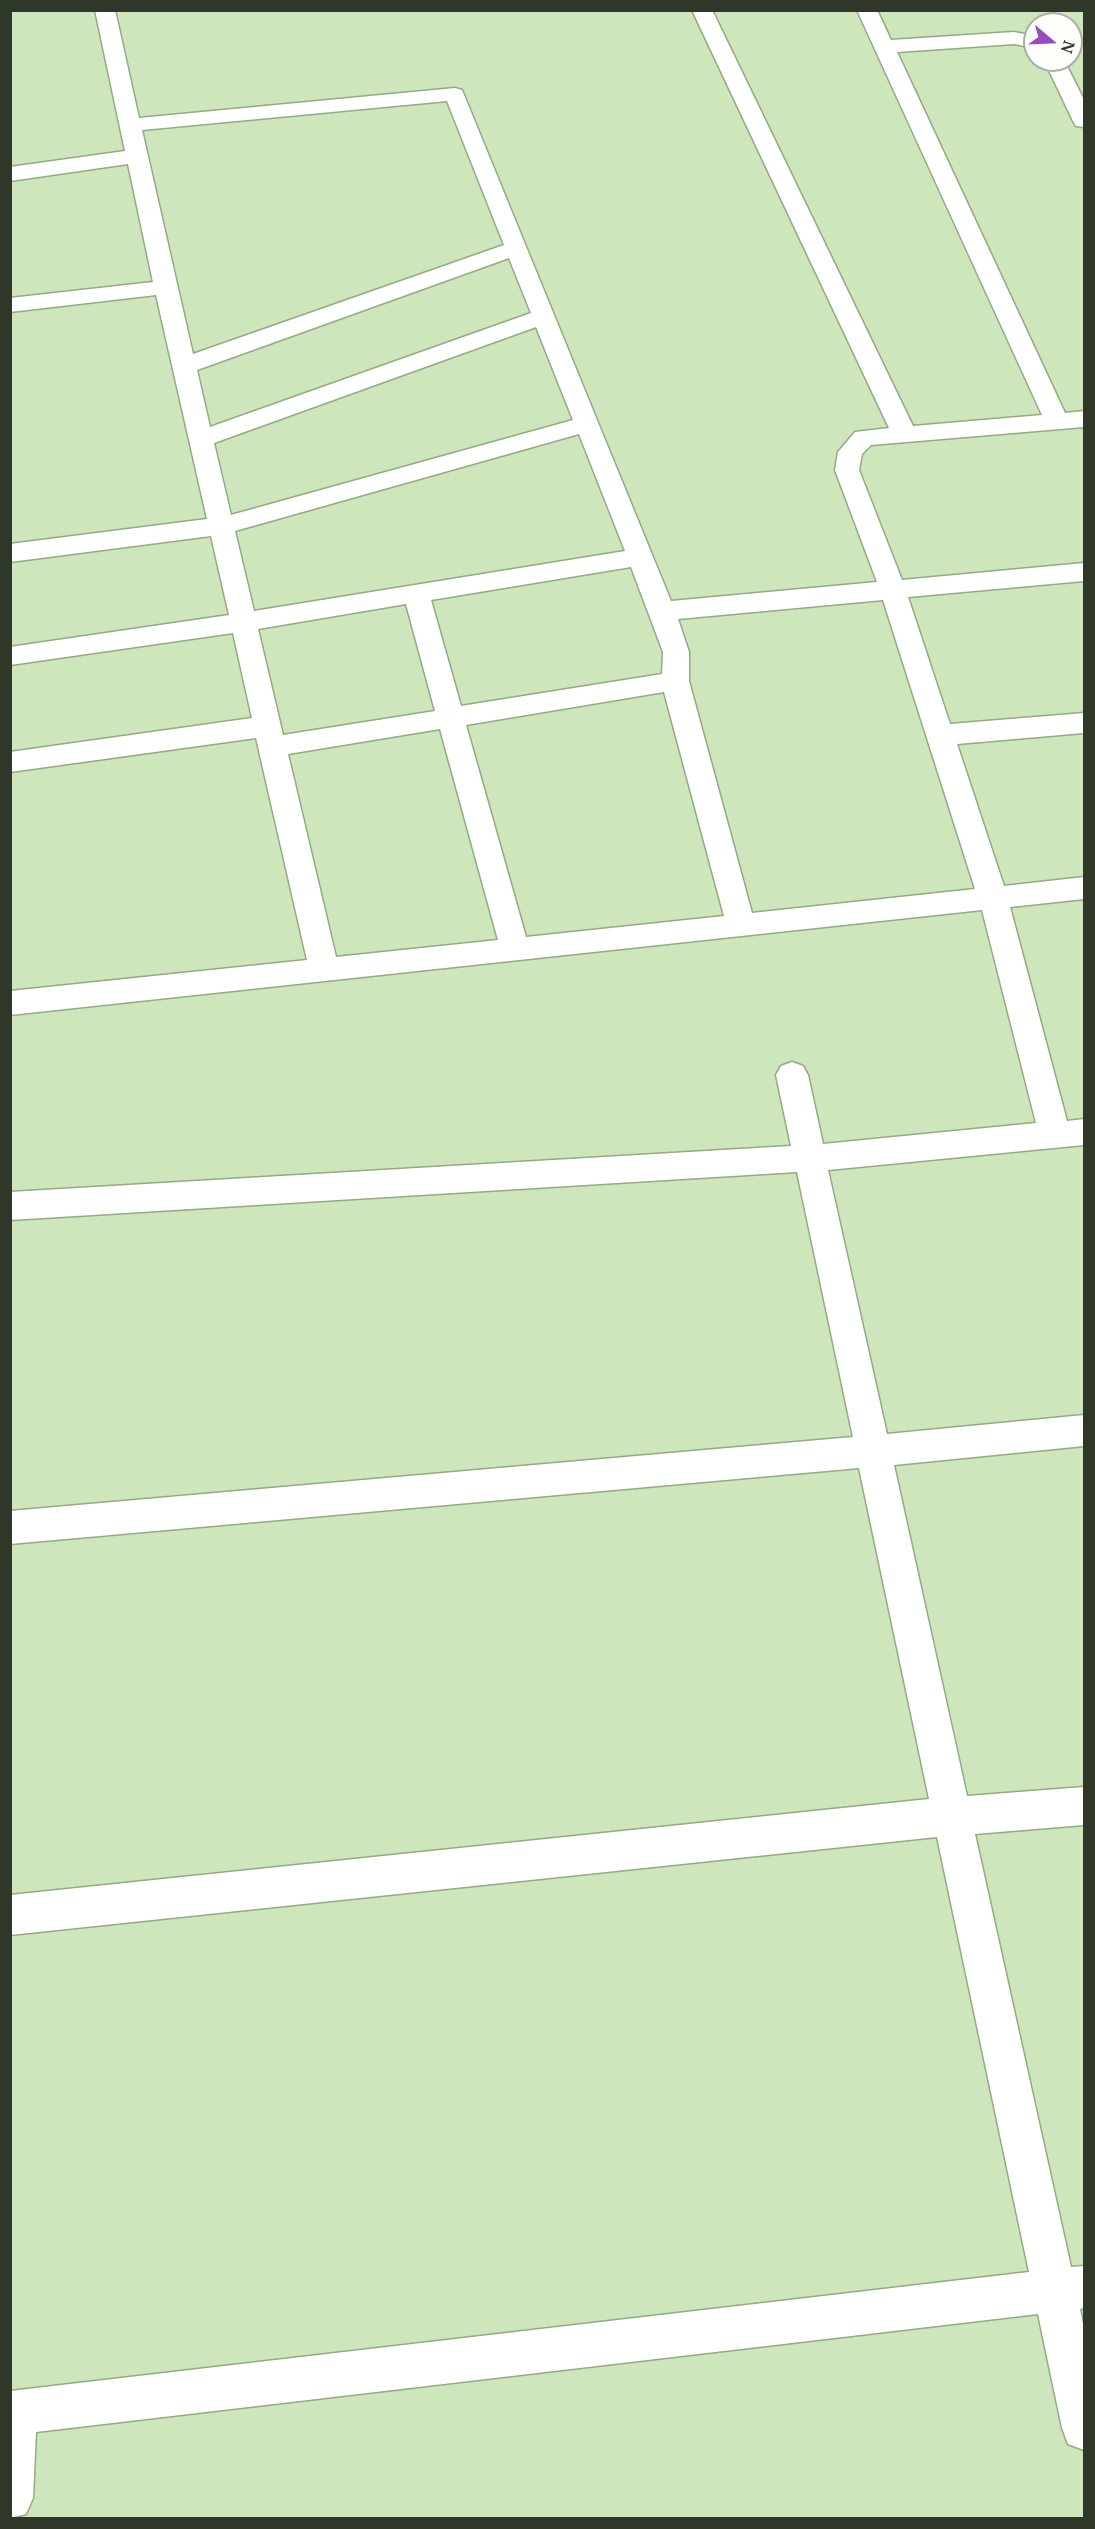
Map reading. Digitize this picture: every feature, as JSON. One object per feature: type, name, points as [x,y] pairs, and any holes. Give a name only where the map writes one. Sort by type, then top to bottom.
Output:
[{"type":"street","points":[[105,10],[184,366],[324,970]]},
{"type":"street","points":[[702,10],[904,433]]},
{"type":"street","points":[[867,10],[1056,422]]},
{"type":"street","points":[[884,47],[1014,38],[1023,40]]},
{"type":"street","points":[[1060,72],[1084,121]]},
{"type":"street","points":[[130,125],[455,94],[662,611],[676,652],[675,681],[741,925]]},
{"type":"street","points":[[10,174],[137,156]]},
{"type":"street","points":[[184,366],[517,248]]},
{"type":"street","points":[[10,305],[166,287]]},
{"type":"street","points":[[201,439],[544,316]]},
{"type":"street","points":[[10,1206],[811,1158],[1070,1133],[892,591],[847,470],[850,452],[864,438],[1084,419]]},
{"type":"street","points":[[10,553],[221,526],[587,424]]},
{"type":"street","points":[[10,656],[243,622],[640,557]]},
{"type":"street","points":[[662,611],[1084,572]]},
{"type":"street","points":[[416,594],[515,949]]},
{"type":"street","points":[[10,762],[451,718],[675,681]]},
{"type":"street","points":[[940,735],[1084,723]]},
{"type":"street","points":[[10,1003],[1084,888]]},
{"type":"street","points":[[792,1075],[952,1816],[1070,2289],[1084,2428]]},
{"type":"street","points":[[10,1528],[874,1451],[1084,1430]]},
{"type":"street","points":[[10,1915],[952,1816],[1084,1806]]},
{"type":"street","points":[[10,2498],[13,2412],[1070,2289]]}]
